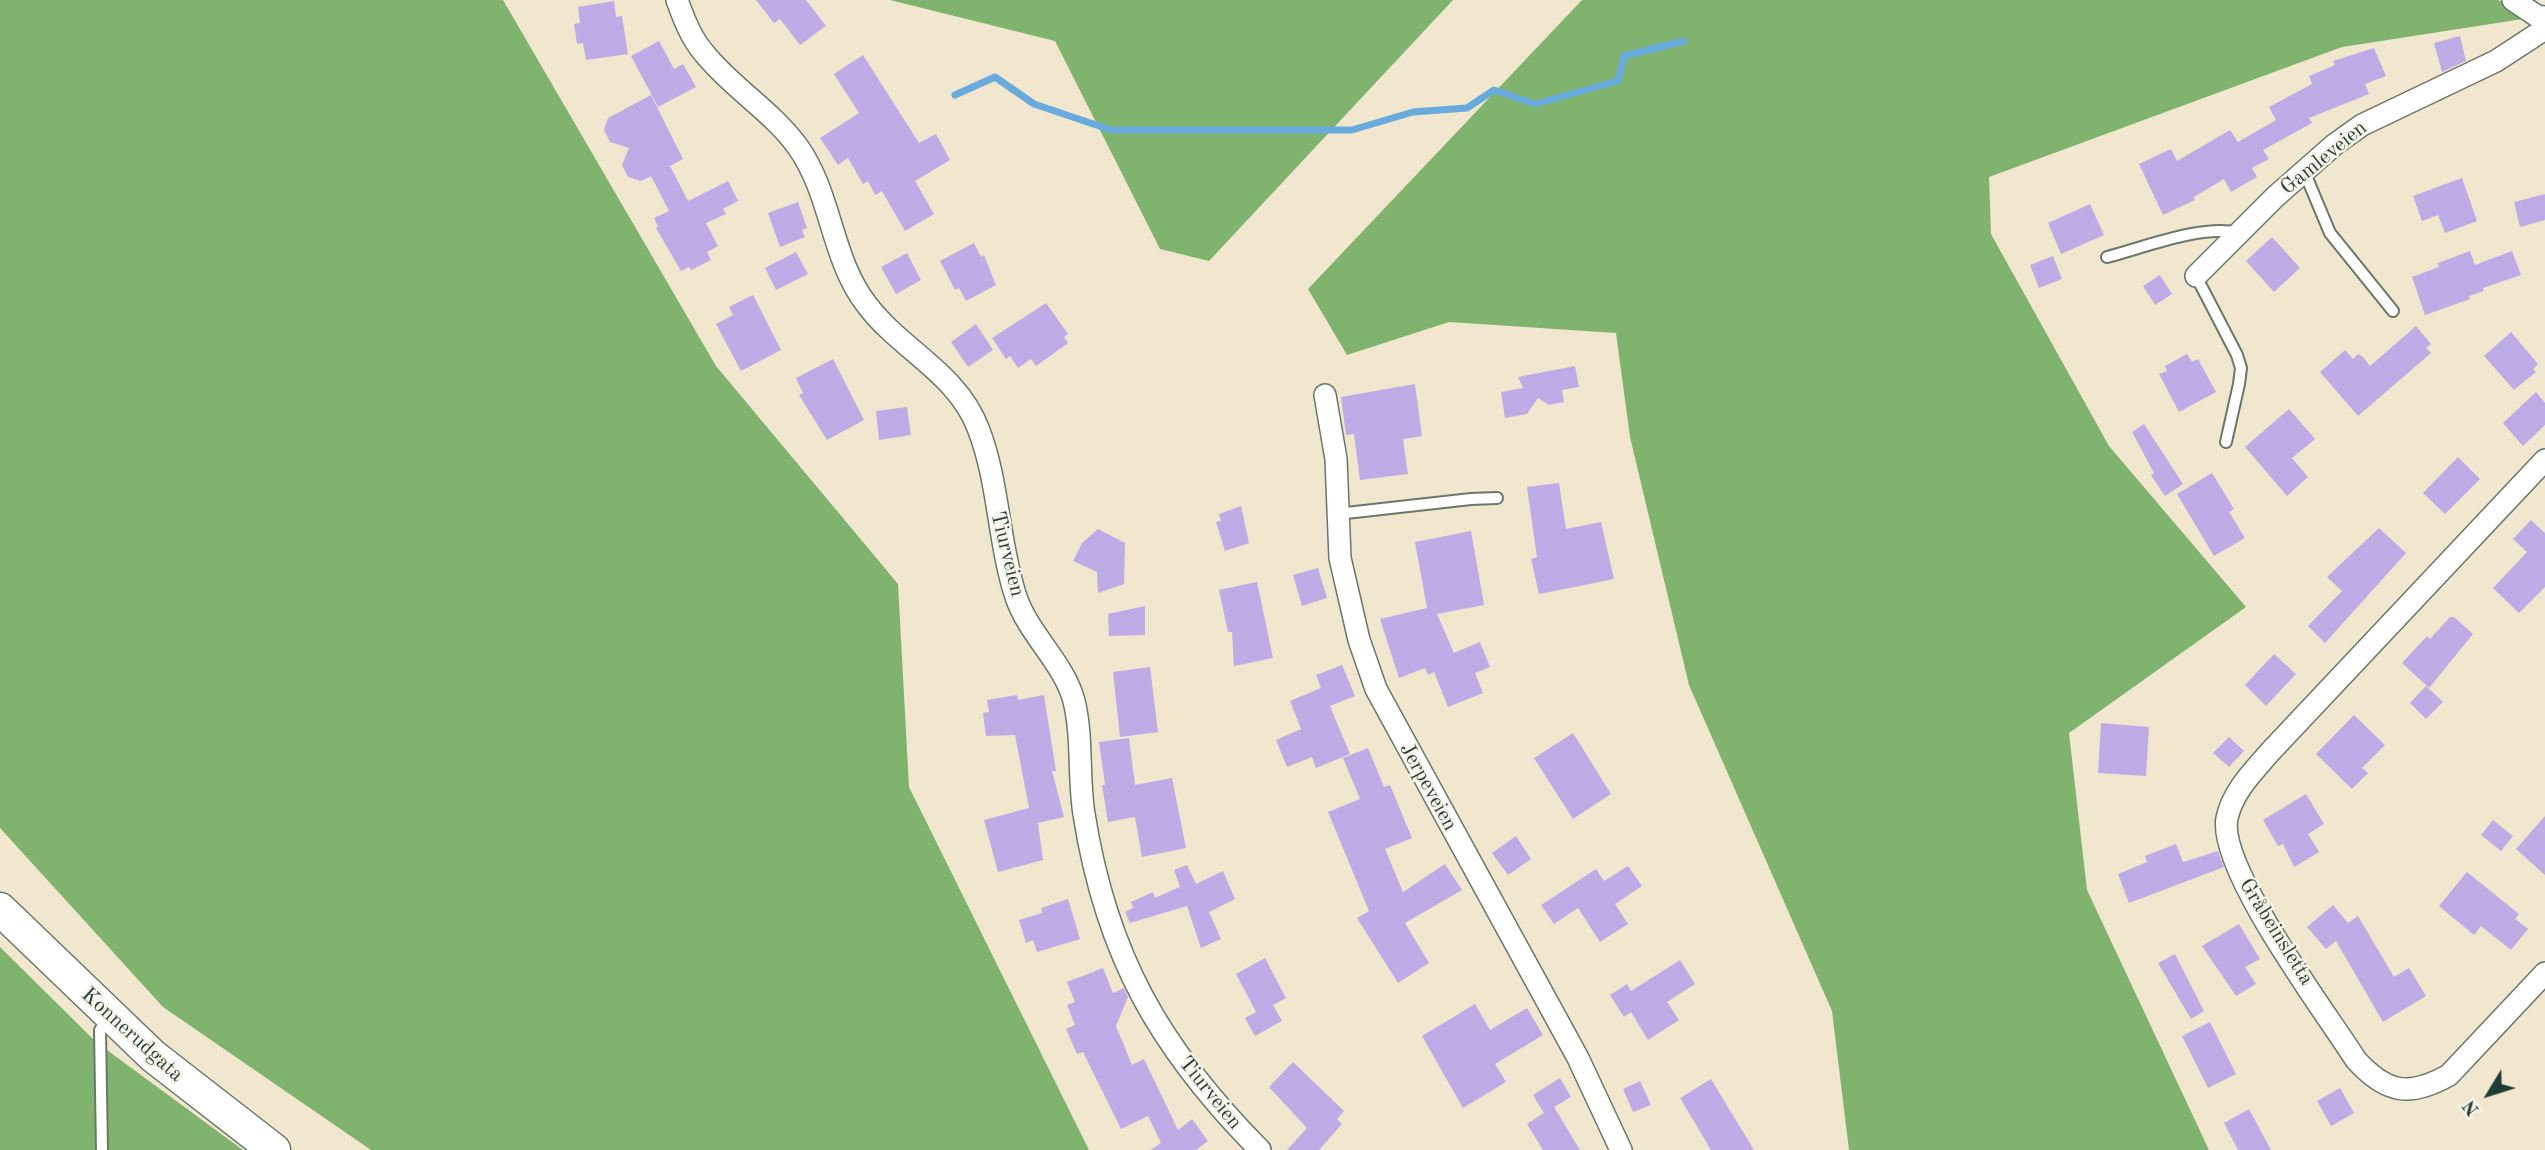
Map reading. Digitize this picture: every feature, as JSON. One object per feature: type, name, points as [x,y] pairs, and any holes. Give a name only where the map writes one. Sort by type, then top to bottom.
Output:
[{"type":"main road","name":"Konnerudgata","points":[[0,909],[109,1016],[199,1095],[274,1150]]},
{"type":"street","name":"Tiurveien","points":[[677,0],[690,33],[704,53],[783,128],[801,150],[850,279],[867,305],[886,327],[942,374],[972,414],[985,451],[1017,599],[1030,627],[1056,665],[1074,701],[1083,810],[1095,876],[1112,934],[1131,978],[1163,1034],[1200,1083],[1259,1150]]},
{"type":"street","points":[[2513,0],[2537,16],[2545,17]]},
{"type":"street","name":"Gamleveien","points":[[2196,276],[2305,171],[2362,125],[2496,61],[2545,29]]},
{"type":"street","name":"Jerpeveien","points":[[1325,395],[1336,459],[1340,558],[1347,595],[1376,689],[1578,1058],[1621,1150]]},
{"type":"street","name":"Gråbeinsletta","points":[[2545,460],[2270,751],[2240,787],[2227,821],[2233,855],[2241,879],[2356,1060],[2370,1076],[2388,1087],[2409,1090],[2429,1086],[2449,1074],[2545,973]]},
{"type":"lane","points":[[2305,171],[2330,233],[2393,311]]},
{"type":"lane","points":[[2107,257],[2219,230],[2238,233]]},
{"type":"lane","points":[[2196,276],[2237,355],[2241,368],[2227,442]]},
{"type":"lane","points":[[1337,514],[1497,498]]},
{"type":"lane","points":[[102,1150],[103,1058],[100,1030],[109,1016]]},
{"type":"green space","points":[[0,0],[503,0],[716,366],[898,584],[909,787],[1089,1150],[371,1150],[163,1007],[0,828]]},
{"type":"green space","points":[[890,0],[1453,0],[1209,261],[1160,249],[1055,41]]},
{"type":"green space","points":[[1582,0],[2498,0],[2536,17],[2342,47],[1989,177],[1991,234],[2109,446],[2246,607],[2069,733],[2087,890],[2209,1150],[1849,1150],[1832,1011],[1689,685],[1630,437],[1616,333],[1449,322],[1347,355],[1308,289]]},
{"type":"green space","points":[[0,947],[96,1042],[243,1150],[0,1150]]},
{"type":"building","points":[[756,0],[806,0],[826,26],[800,45],[780,19],[774,23]]},
{"type":"building","points":[[614,1],[616,17],[622,16],[628,54],[586,60],[583,43],[577,44],[574,24],[580,23],[578,7]]},
{"type":"building","points":[[2460,36],[2466,61],[2442,72],[2434,43]]},
{"type":"building","points":[[659,41],[674,69],[683,64],[696,87],[658,107],[631,56]]},
{"type":"building","points":[[2374,48],[2386,76],[2365,84],[2369,94],[2309,118],[2312,123],[2263,150],[2269,159],[2252,168],[2257,177],[2231,192],[2224,179],[2194,197],[2195,200],[2163,215],[2139,164],[2171,149],[2177,161],[2230,130],[2238,142],[2276,120],[2269,107],[2312,84],[2309,76],[2335,65],[2333,61]]},
{"type":"building","points":[[863,55],[919,143],[936,134],[950,160],[915,181],[934,214],[905,231],[882,191],[875,195],[868,181],[863,184],[848,158],[838,165],[820,138],[859,113],[834,74]]},
{"type":"building","points":[[651,95],[683,159],[670,166],[688,201],[728,181],[738,201],[723,209],[726,214],[706,223],[718,246],[707,252],[711,260],[691,270],[689,267],[681,271],[656,228],[658,227],[654,218],[669,211],[651,176],[641,181],[628,177],[622,165],[629,148],[610,142],[604,130],[608,118]]},
{"type":"building","points":[[2462,178],[2477,221],[2445,233],[2438,215],[2422,221],[2413,196]]},
{"type":"building","points":[[2545,194],[2545,220],[2520,227],[2514,202]]},
{"type":"building","points":[[798,202],[807,228],[802,230],[805,237],[780,247],[768,213]]},
{"type":"building","points":[[2090,204],[2104,235],[2061,254],[2048,223]]},
{"type":"building","points":[[2272,237],[2300,268],[2274,292],[2246,261]]},
{"type":"building","points":[[974,243],[981,257],[984,255],[996,285],[966,301],[959,288],[955,290],[940,261]]},
{"type":"building","points":[[2470,251],[2475,265],[2512,251],[2521,275],[2483,288],[2484,291],[2469,296],[2470,299],[2425,315],[2412,277],[2439,267],[2438,263]]},
{"type":"building","points":[[796,252],[808,274],[776,290],[765,268]]},
{"type":"building","points":[[907,253],[921,280],[896,294],[881,267]]},
{"type":"building","points":[[2053,256],[2062,279],[2039,288],[2030,265]]},
{"type":"building","points":[[2160,275],[2172,294],[2155,305],[2143,286]]},
{"type":"building","points":[[753,295],[781,350],[741,371],[716,324],[733,315],[729,307]]},
{"type":"building","points":[[1046,303],[1068,334],[1064,337],[1068,343],[1036,366],[1031,359],[1018,368],[1010,356],[1006,359],[992,338]]},
{"type":"building","points":[[976,324],[993,350],[968,367],[951,342]]},
{"type":"building","points":[[2416,326],[2431,344],[2426,348],[2431,353],[2358,416],[2320,372],[2345,350],[2353,359],[2358,354],[2363,357],[2370,366]]},
{"type":"building","points":[[2511,332],[2538,364],[2533,369],[2536,372],[2514,390],[2484,356]]},
{"type":"building","points":[[2187,354],[2192,362],[2198,359],[2216,392],[2179,412],[2159,374],[2167,371],[2165,366]]},
{"type":"building","points":[[833,359],[864,420],[827,440],[799,395],[803,393],[796,378]]},
{"type":"building","points":[[1575,366],[1579,387],[1562,390],[1564,402],[1549,405],[1538,398],[1527,414],[1505,418],[1501,392],[1523,388],[1518,377]]},
{"type":"building","points":[[1415,384],[1422,436],[1403,439],[1408,474],[1360,480],[1354,434],[1346,435],[1341,397]]},
{"type":"building","points":[[2536,392],[2545,403],[2545,425],[2523,446],[2503,423]]},
{"type":"building","points":[[907,407],[911,435],[879,440],[876,411]]},
{"type":"building","points":[[2289,409],[2315,439],[2292,458],[2308,477],[2287,496],[2245,447]]},
{"type":"building","points":[[2144,424],[2183,484],[2165,496],[2151,475],[2154,473],[2132,432]]},
{"type":"building","points":[[2458,457],[2480,479],[2445,514],[2423,493]]},
{"type":"building","points":[[2212,473],[2234,509],[2229,512],[2245,538],[2214,556],[2177,494]]},
{"type":"building","points":[[1559,483],[1566,529],[1601,522],[1614,579],[1539,594],[1531,559],[1537,557],[1527,487]]},
{"type":"building","points":[[1241,506],[1249,543],[1225,551],[1216,522],[1221,521],[1219,514]]},
{"type":"building","points":[[2531,520],[2545,533],[2545,587],[2519,613],[2493,588],[2527,552],[2513,539]]},
{"type":"building","points":[[2379,528],[2406,553],[2325,643],[2308,626],[2342,591],[2327,577]]},
{"type":"building","points":[[1098,529],[1125,543],[1124,584],[1098,593],[1097,572],[1073,561],[1082,543]]},
{"type":"building","points":[[1471,531],[1484,605],[1437,614],[1454,653],[1480,642],[1490,667],[1475,673],[1483,693],[1448,707],[1434,672],[1428,675],[1425,668],[1399,678],[1380,619],[1427,608],[1415,542]]},
{"type":"building","points":[[1318,568],[1327,598],[1302,606],[1293,575]]},
{"type":"building","points":[[1257,582],[1273,658],[1234,666],[1232,632],[1228,632],[1219,590]]},
{"type":"building","points":[[1145,606],[1145,635],[1109,636],[1108,614]]},
{"type":"building","points":[[2450,617],[2454,617],[2473,634],[2429,688],[2402,663],[2427,636],[2430,639]]},
{"type":"building","points":[[2274,654],[2296,674],[2266,706],[2245,685]]},
{"type":"building","points":[[1342,665],[1355,696],[1330,706],[1350,754],[1316,768],[1312,757],[1287,767],[1276,740],[1301,729],[1290,701],[1321,688],[1316,675]]},
{"type":"building","points":[[1150,667],[1158,732],[1120,737],[1113,672]]},
{"type":"building","points":[[2426,686],[2443,702],[2426,719],[2410,703]]},
{"type":"building","points":[[1017,695],[1018,700],[1044,695],[1056,771],[1052,771],[1064,817],[1038,823],[1043,860],[998,872],[984,820],[1029,808],[1015,735],[986,736],[983,713],[989,712],[987,700]]},
{"type":"building","points":[[2354,715],[2385,745],[2362,768],[2368,773],[2352,789],[2316,754]]},
{"type":"building","points":[[2101,723],[2149,727],[2146,776],[2098,773]]},
{"type":"building","points":[[1573,733],[1611,794],[1573,819],[1534,758]]},
{"type":"building","points":[[2229,737],[2244,751],[2229,767],[2213,753]]},
{"type":"building","points":[[1129,738],[1135,785],[1172,778],[1186,848],[1142,857],[1135,817],[1108,822],[1099,742]]},
{"type":"building","points":[[1368,748],[1384,787],[1390,785],[1412,838],[1385,849],[1403,892],[1445,864],[1462,890],[1405,923],[1429,963],[1398,983],[1357,918],[1369,911],[1328,812],[1360,799],[1343,758]]},
{"type":"building","points":[[2306,794],[2324,824],[2308,834],[2319,852],[2294,867],[2283,844],[2278,846],[2263,820]]},
{"type":"building","points":[[2545,816],[2545,875],[2516,849]]},
{"type":"building","points":[[2493,820],[2513,836],[2501,851],[2481,835]]},
{"type":"building","points":[[1516,836],[1531,859],[1508,875],[1492,853]]},
{"type":"building","points":[[2176,844],[2183,862],[2218,851],[2224,867],[2129,903],[2118,874],[2147,862],[2145,856]]},
{"type":"building","points":[[1187,865],[1196,884],[1223,871],[1235,899],[1209,912],[1221,939],[1201,948],[1187,906],[1130,923],[1125,912],[1133,908],[1131,902],[1153,892],[1155,898],[1180,887],[1174,870]]},
{"type":"building","points":[[1628,866],[1642,886],[1615,904],[1628,924],[1600,942],[1578,908],[1554,924],[1541,905],[1596,869],[1604,881]]},
{"type":"building","points":[[2467,872],[2519,914],[2515,919],[2528,929],[2511,950],[2481,926],[2474,935],[2439,906]]},
{"type":"building","points":[[1068,899],[1080,939],[1037,952],[1033,940],[1026,943],[1019,920],[1042,913],[1041,908]]},
{"type":"building","points":[[2333,905],[2348,923],[2358,916],[2394,977],[2409,968],[2426,996],[2383,1022],[2336,941],[2326,949],[2307,927]]},
{"type":"building","points":[[2239,924],[2260,959],[2245,967],[2256,984],[2236,996],[2202,946]]},
{"type":"building","points":[[2175,954],[2204,1011],[2191,1019],[2158,963]]},
{"type":"building","points":[[1265,958],[1286,998],[1273,1005],[1282,1021],[1255,1036],[1245,1018],[1256,1012],[1236,974]]},
{"type":"building","points":[[1680,960],[1695,984],[1667,1002],[1679,1020],[1648,1040],[1631,1012],[1624,1017],[1610,995],[1627,984],[1631,991]]},
{"type":"building","points":[[1103,968],[1113,993],[1124,988],[1128,997],[1116,1026],[1132,1065],[1144,1059],[1178,1130],[1192,1119],[1208,1141],[1196,1150],[1150,1150],[1161,1143],[1148,1116],[1121,1129],[1083,1052],[1077,1054],[1066,1029],[1075,1025],[1067,1005],[1075,1002],[1067,982]]},
{"type":"building","points":[[1475,1004],[1490,1030],[1527,1008],[1543,1035],[1495,1064],[1506,1082],[1463,1108],[1422,1036]]},
{"type":"building","points":[[2210,1022],[2236,1074],[2208,1088],[2182,1036]]},
{"type":"building","points":[[1293,1062],[1344,1111],[1337,1119],[1342,1124],[1319,1150],[1287,1150],[1307,1128],[1269,1087]]},
{"type":"building","points":[[1560,1078],[1571,1097],[1554,1107],[1580,1150],[1543,1150],[1527,1124],[1544,1113],[1533,1095]]},
{"type":"building","points":[[1711,1079],[1754,1150],[1711,1150],[1680,1098]]},
{"type":"building","points":[[1640,1081],[1651,1105],[1633,1112],[1623,1089]]},
{"type":"building","points":[[2340,1088],[2354,1113],[2331,1126],[2317,1101]]},
{"type":"building","points":[[2249,1109],[2271,1150],[2238,1150],[2224,1123]]},
{"type":"waterway","points":[[955,95],[995,77],[1034,104],[1111,130],[1352,130],[1413,112],[1467,108],[1494,90],[1535,104],[1618,81],[1624,56],[1684,41]]}]
